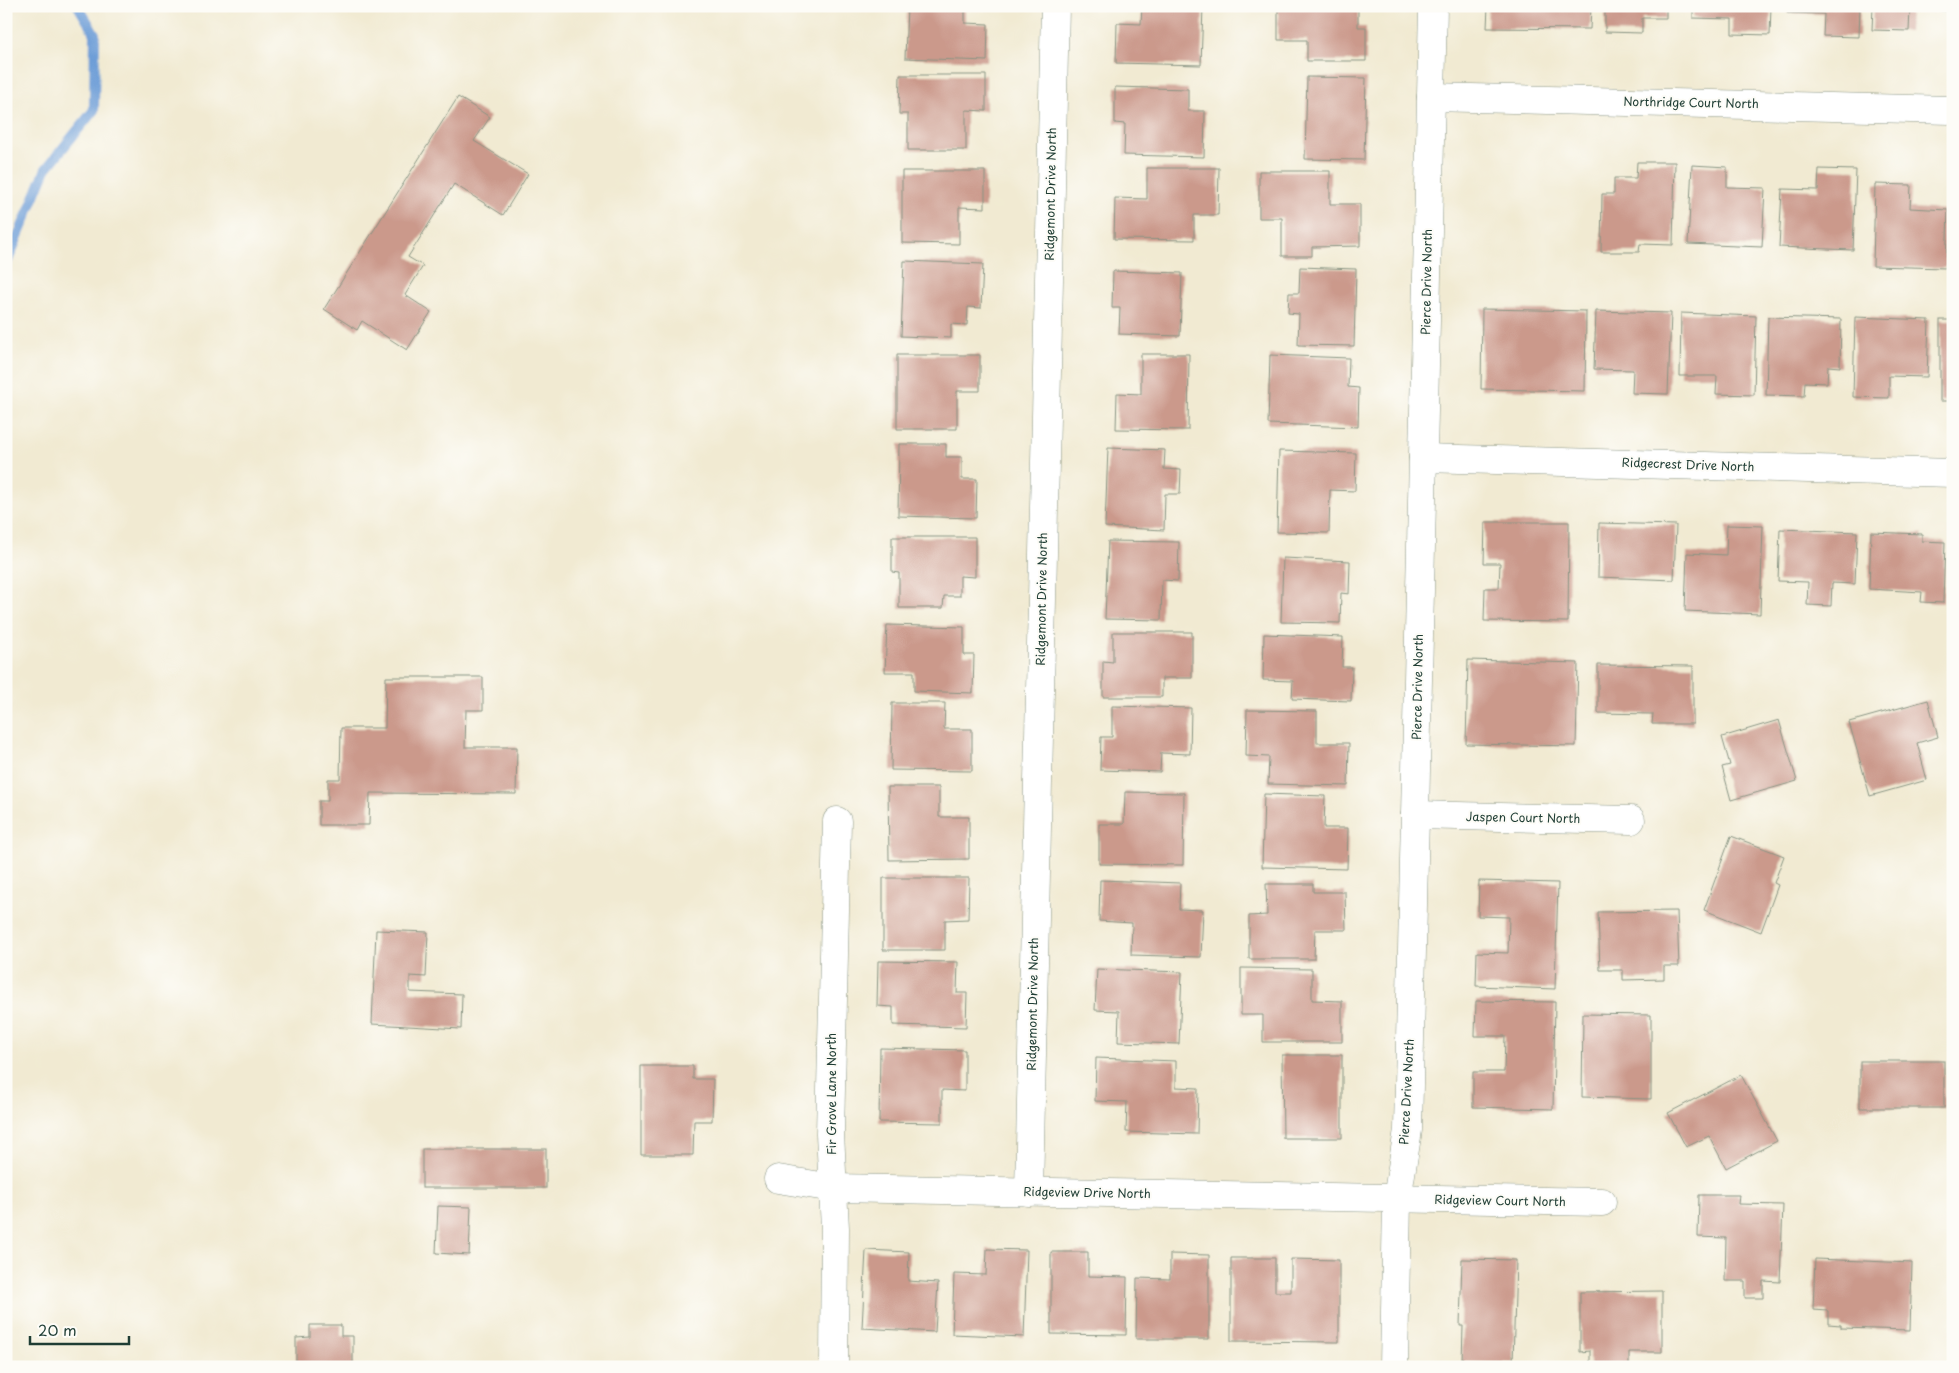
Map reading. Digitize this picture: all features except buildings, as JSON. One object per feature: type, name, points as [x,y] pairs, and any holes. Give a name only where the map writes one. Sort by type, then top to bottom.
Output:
[{"type":"street","name":"Ridgemont Drive North","points":[[1029,1192],[1055,6]]},
{"type":"street","name":"Pierce Drive North","points":[[1394,1367],[1398,1199],[1408,1130],[1433,6]]},
{"type":"street","name":"Northridge Court North","points":[[1431,97],[1951,110]]},
{"type":"street","name":"Ridgecrest Drive North","points":[[1423,458],[1953,472]]},
{"type":"street","name":"Jaspen Court North","points":[[1415,815],[1631,820]]},
{"type":"street","name":"Fir Grove Lane North","points":[[834,1367],[835,1228],[830,1134],[837,822]]},
{"type":"street","name":"Ridgeview Drive North","points":[[778,1179],[833,1188],[1398,1199]]},
{"type":"street","name":"Ridgeview Court North","points":[[1398,1199],[1602,1202]]},
{"type":"waterway","points":[[6,265],[46,169],[94,110],[95,34],[78,6]]}]
